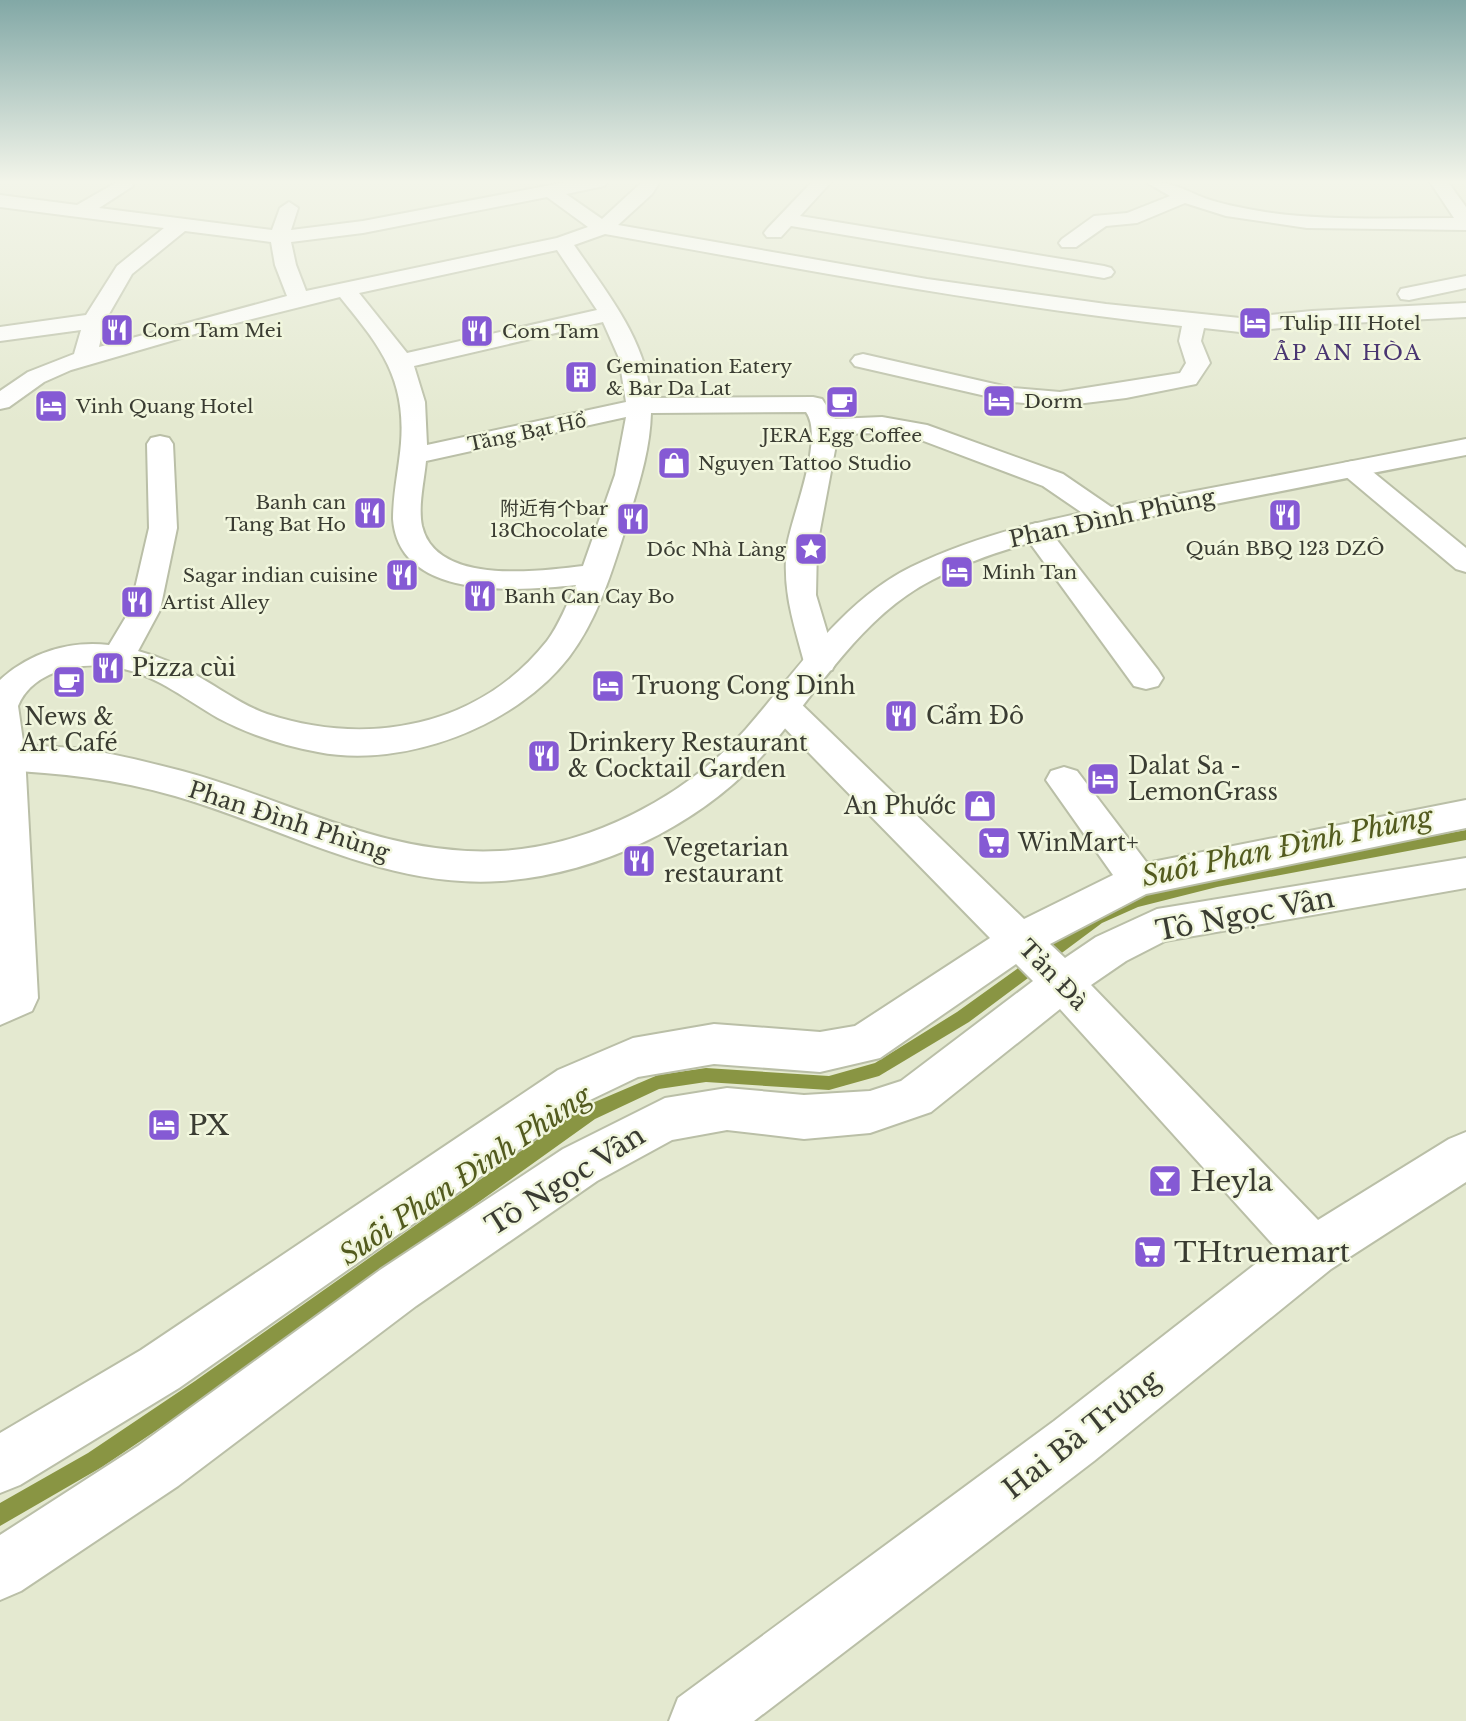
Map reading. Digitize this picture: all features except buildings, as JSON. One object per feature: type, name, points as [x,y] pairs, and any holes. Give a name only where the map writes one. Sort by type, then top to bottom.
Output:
[{"type":"street","points":[[85,358],[94,321],[124,270],[134,262]]},
{"type":"street","points":[[284,262],[299,299]]},
{"type":"street","points":[[0,402],[36,377],[85,358],[299,299],[471,262]]},
{"type":"street","points":[[0,1006],[17,998],[1,705],[18,681],[44,664],[75,655],[120,654],[160,669],[254,722],[321,741],[389,741],[437,731],[475,717],[516,691],[559,649],[596,573],[633,461],[640,406],[631,358],[609,314],[575,262]]},
{"type":"street","points":[[796,262],[927,285],[1194,322],[1240,325],[1312,318],[1466,310]]},
{"type":"street","points":[[1050,262],[1104,271]]},
{"type":"street","points":[[1312,318],[1466,282]]},
{"type":"street","points":[[345,289],[400,362],[412,396],[414,456],[408,528],[416,548],[432,563],[462,575],[532,580],[596,573]]},
{"type":"street","points":[[400,362],[609,314]]},
{"type":"street","points":[[0,334],[94,321]]},
{"type":"street","points":[[863,361],[1012,394],[1060,399],[1126,391],[1188,379],[1198,363],[1190,341],[1194,322]]},
{"type":"street","points":[[795,377],[822,416],[826,432],[802,546],[802,595],[820,662]]},
{"type":"street","name":"Tăng Bạt Hổ","points":[[414,456],[640,406],[813,404]]},
{"type":"street","points":[[826,432],[882,425],[918,430],[1054,481],[1107,517]]},
{"type":"street","points":[[120,654],[145,610],[163,528],[160,444]]},
{"type":"street","name":"Phan Đình Phùng","points":[[4,756],[75,761],[181,784],[364,849],[430,864],[500,866],[575,854],[638,828],[711,784],[755,741],[820,662],[870,610],[916,576],[956,557],[1036,532],[1466,447]]},
{"type":"street","points":[[1353,470],[1466,563]]},
{"type":"street","points":[[1036,532],[1146,678]]},
{"type":"street","name":"Tản Đà","points":[[784,707],[1062,983],[1313,1251]]},
{"type":"street","points":[[1064,780],[1138,880]]},
{"type":"street","points":[[0,1465],[160,1369],[574,1085],[633,1058],[714,1044],[820,1052],[864,1044],[1020,940],[1138,880],[1466,814]]},
{"type":"street","name":"Tô Ngọc Vân","points":[[0,1570],[158,1466],[398,1288],[580,1164],[665,1120],[727,1109],[804,1117],[870,1112],[915,1097],[1062,983],[1111,949],[1157,926],[1466,873]]},
{"type":"street","name":"Hai Bà Trưng","points":[[701,1721],[1074,1441],[1313,1251],[1466,1155]]},
{"type":"waterway","name":"Suối Phan Đình Phùng","points":[[0,1515],[95,1460],[202,1388],[589,1113],[658,1082],[706,1075],[829,1083],[879,1069],[963,1017],[1097,919],[1135,902],[1217,881],[1466,835]]},
{"type":"place","name":"Tulip III Hotel","points":[[1255,323]]},
{"type":"place","name":"Com Tam Mei","points":[[117,330]]},
{"type":"place","name":"Com Tam","points":[[477,331]]},
{"type":"place","name":"Gemination Eatery & Bar Da Lat","points":[[581,377]]},
{"type":"place","name":"Dorm","points":[[999,401]]},
{"type":"place","name":"JERA Egg Coffee","points":[[842,402]]},
{"type":"place","name":"Vinh Quang Hotel","points":[[51,406]]},
{"type":"place","name":"Nguyen Tattoo Studio","points":[[674,463]]},
{"type":"place","name":"Banh can Tang Bat Ho","points":[[370,513]]},
{"type":"place","name":"Quán BBQ 123 DZÔ","points":[[1285,515]]},
{"type":"place","name":"附近有个bar 13Chocolate","points":[[633,519]]},
{"type":"place","name":"Dốc Nhà Làng","points":[[811,549]]},
{"type":"place","name":"Minh Tan","points":[[957,572]]},
{"type":"place","name":"Sagar indian cuisine","points":[[402,575]]},
{"type":"place","name":"Banh Can Cay Bo","points":[[480,596]]},
{"type":"place","name":"Artist Alley","points":[[137,602]]},
{"type":"place","name":"Pizza cùi","points":[[108,668]]},
{"type":"place","name":"News & Art Café","points":[[69,682]]},
{"type":"place","name":"Truong Cong Dinh","points":[[608,686]]},
{"type":"place","name":"Cẩm Đô","points":[[901,716]]},
{"type":"place","name":"Drinkery Restaurant & Cocktail Garden","points":[[544,756]]},
{"type":"place","name":"Dalat Sa - LemonGrass","points":[[1103,779]]},
{"type":"place","name":"An Phước","points":[[980,806]]},
{"type":"place","name":"WinMart+","points":[[994,843]]},
{"type":"place","name":"Vegetarian restaurant","points":[[639,861]]},
{"type":"place","name":"PX","points":[[164,1125]]},
{"type":"place","name":"Heyla","points":[[1165,1181]]},
{"type":"place","name":"THtruemart","points":[[1150,1252]]},
{"type":"district","name":"ẤP AN HÒA","points":[[1348,353]]}]
